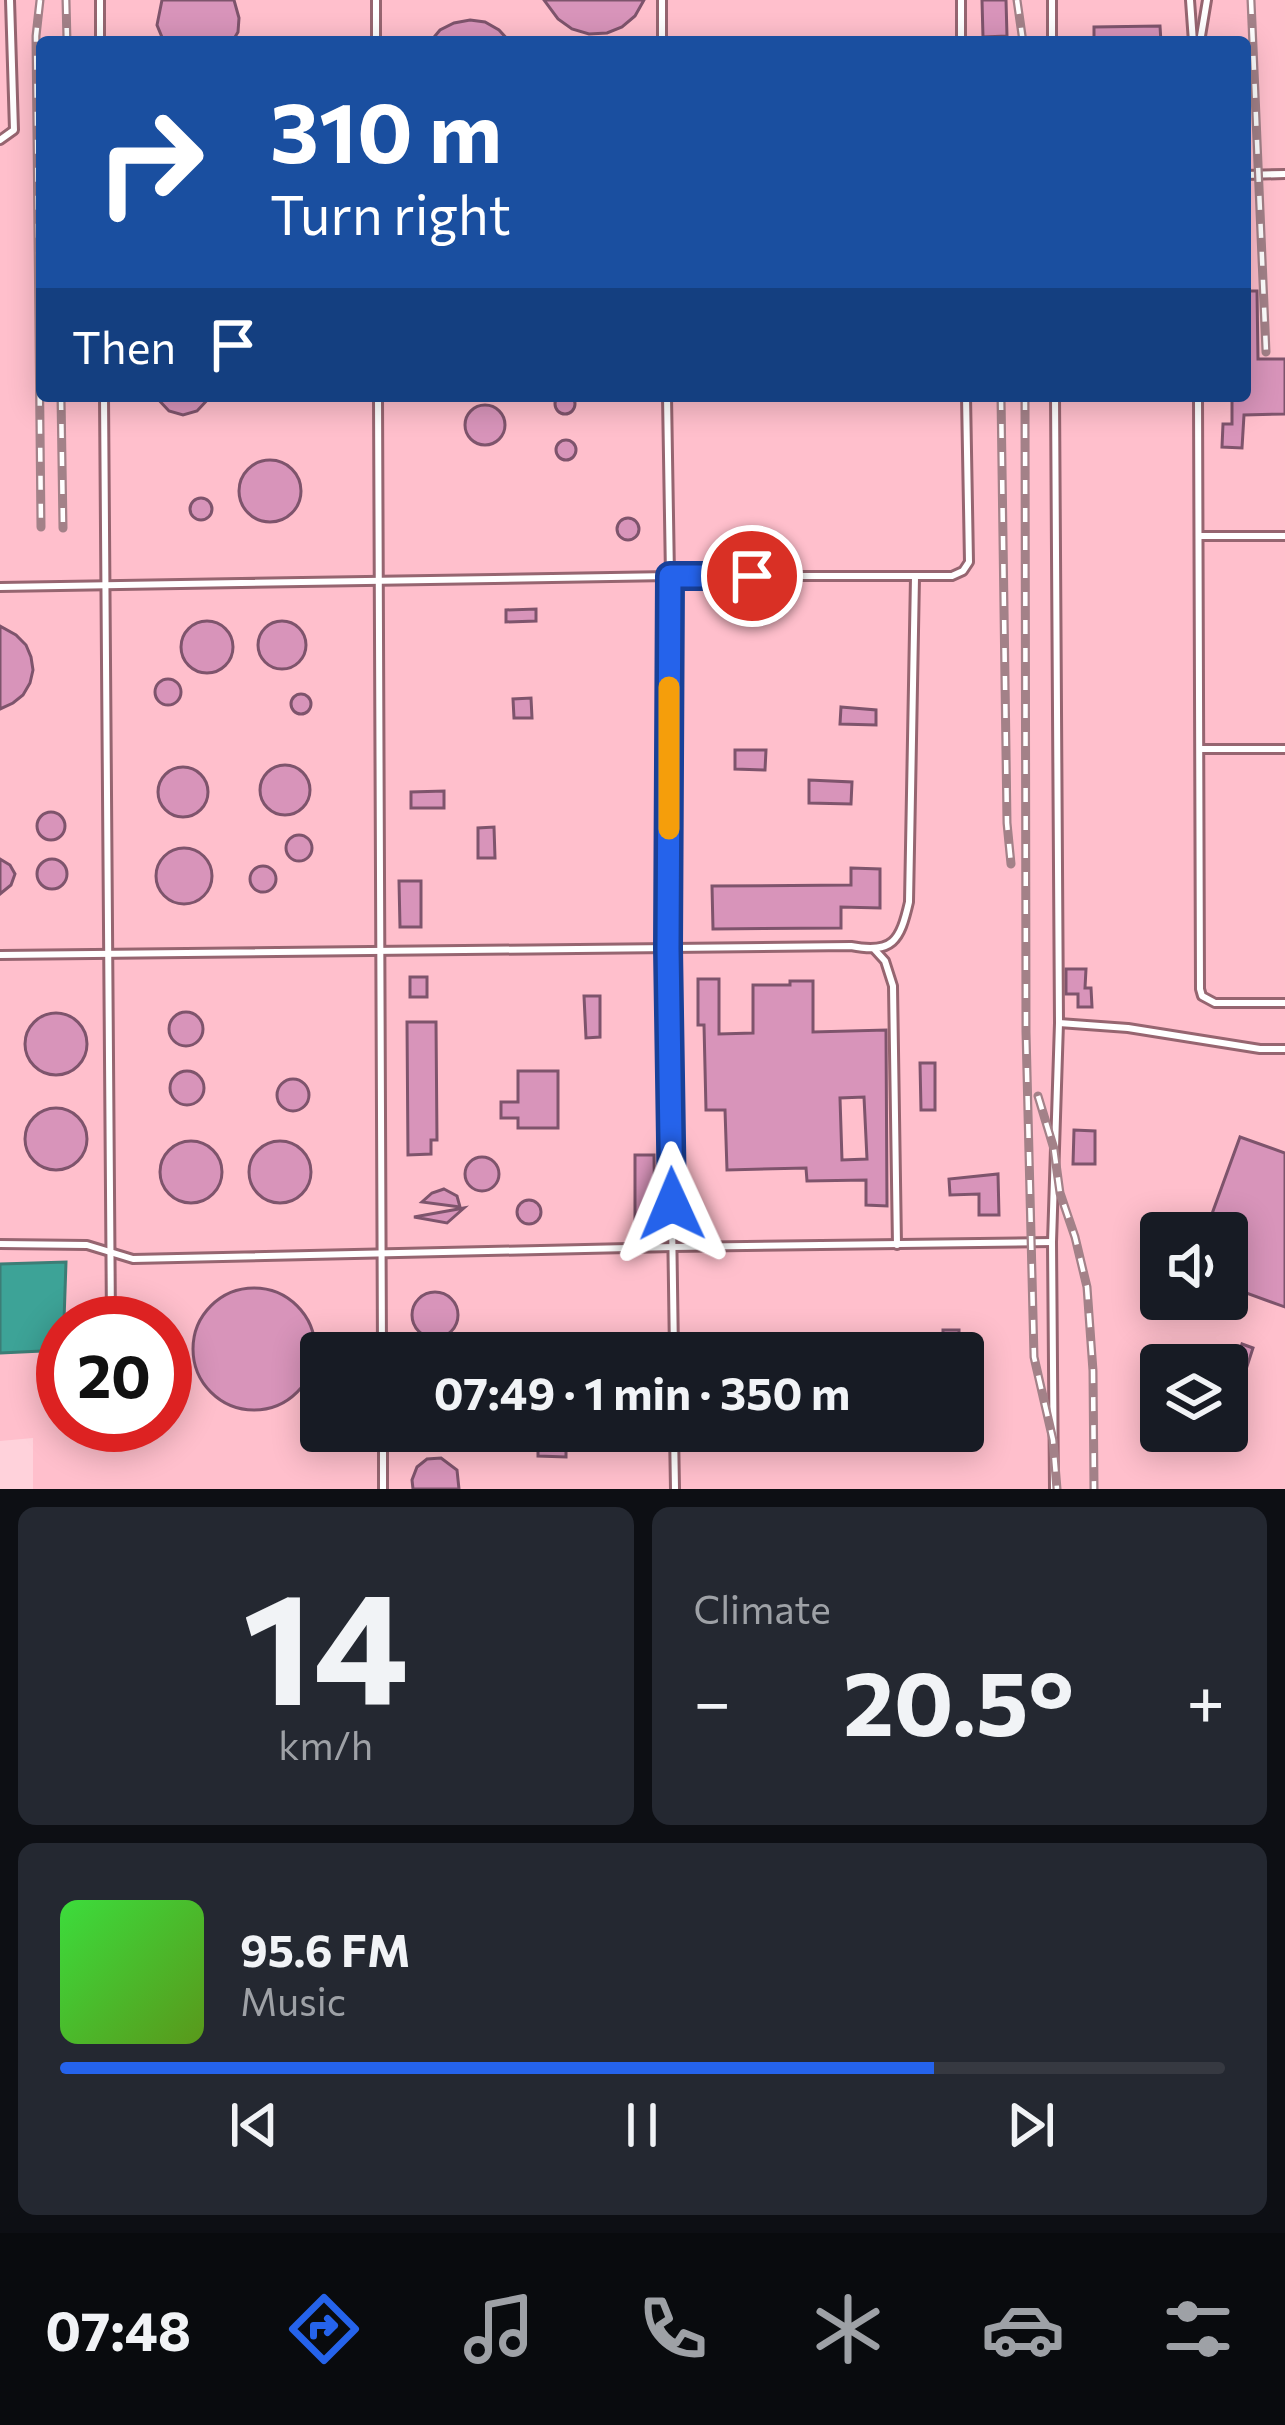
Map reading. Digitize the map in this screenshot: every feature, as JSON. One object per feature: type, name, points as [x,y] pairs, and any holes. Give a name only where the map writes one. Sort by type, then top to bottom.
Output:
[{"type":"lane","points":[[0,140],[14,130],[10,0]]},
{"type":"lane","points":[[100,0],[100,36]]},
{"type":"lane","points":[[376,0],[376,36]]},
{"type":"lane","points":[[662,0],[662,36]]},
{"type":"lane","points":[[961,0],[961,36]]},
{"type":"lane","points":[[1052,0],[1052,36]]},
{"type":"lane","points":[[1190,0],[1195,36]]},
{"type":"lane","points":[[1198,36],[1207,0]]},
{"type":"lane","points":[[1251,175],[1285,174]]},
{"type":"lane","points":[[104,402],[111,1296]]},
{"type":"lane","points":[[378,402],[382,1332]]},
{"type":"lane","points":[[668,402],[674,1332]]},
{"type":"lane","points":[[0,586],[952,576],[969,562],[966,402]]},
{"type":"lane","points":[[1054,402],[1059,1023],[1052,1242],[1054,1489]]},
{"type":"lane","points":[[1198,402],[1200,989],[1215,1004],[1285,1003]]},
{"type":"lane","points":[[1198,536],[1285,536]]},
{"type":"lane","points":[[0,955],[851,946],[875,950],[892,942],[903,926],[909,902],[915,577]]},
{"type":"lane","points":[[1200,749],[1285,749]]},
{"type":"lane","points":[[875,950],[893,986],[898,1245]]},
{"type":"lane","points":[[1059,1023],[1285,1048]]},
{"type":"lane","points":[[0,1244],[87,1245],[133,1259],[1052,1242]]},
{"type":"lane","points":[[383,1452],[383,1489]]},
{"type":"lane","points":[[674,1452],[675,1489]]},
{"type":"shaded area","points":[[0,0],[1285,0],[1285,1489],[33,1489],[33,1438],[0,1441]]},
{"type":"shaded area","points":[[66,1262],[65,1296],[36,1296],[36,1351],[0,1353],[0,1264]]},
{"type":"building","points":[[162,0],[234,0],[239,18],[236,36],[162,36],[157,25]]},
{"type":"building","points":[[544,0],[644,0],[622,27],[589,34],[558,19]]},
{"type":"building","points":[[982,0],[1006,0],[1007,36],[983,36]]},
{"type":"building","points":[[485,22],[504,36],[435,36],[454,23]]},
{"type":"building","points":[[1160,26],[1161,36],[1094,36],[1094,27]]},
{"type":"building","points":[[1251,291],[1257,291],[1258,359],[1285,359],[1285,414],[1244,415],[1242,448],[1222,447],[1223,424],[1232,424],[1232,402],[1251,402]]},
{"type":"building","points":[[161,402],[205,402],[183,415]]},
{"type":"building","points":[[556,402],[574,402],[572,411],[565,414],[555,404]]},
{"type":"building","points":[[485,405],[499,411],[505,425],[499,439],[485,445],[471,439],[465,425],[471,411]]},
{"type":"building","points":[[566,440],[576,450],[566,460],[556,450]]},
{"type":"building","points":[[270,460],[292,469],[301,491],[292,513],[270,522],[248,513],[239,491],[248,469]]},
{"type":"building","points":[[201,498],[212,509],[201,520],[190,509]]},
{"type":"building","points":[[628,518],[639,529],[628,540],[617,529]]},
{"type":"building","points":[[536,609],[536,621],[506,622],[506,610]]},
{"type":"building","points":[[207,621],[225,629],[233,647],[225,665],[207,673],[189,665],[181,647],[189,629]]},
{"type":"building","points":[[282,621],[299,628],[306,645],[299,662],[282,669],[265,662],[258,645],[265,628]]},
{"type":"building","points":[[0,626],[26,645],[33,670],[23,695],[0,709]]},
{"type":"building","points":[[168,679],[181,692],[168,705],[155,692]]},
{"type":"building","points":[[301,694],[311,704],[301,714],[291,704]]},
{"type":"building","points":[[531,698],[532,718],[514,718],[513,699]]},
{"type":"building","points":[[841,707],[876,710],[876,725],[840,724]]},
{"type":"building","points":[[735,750],[766,750],[765,770],[735,769]]},
{"type":"building","points":[[285,765],[303,772],[310,790],[303,808],[285,815],[267,808],[260,790],[267,772]]},
{"type":"building","points":[[183,767],[200,775],[208,792],[200,809],[183,817],[166,809],[158,792],[166,775]]},
{"type":"building","points":[[809,780],[852,782],[851,804],[809,803]]},
{"type":"building","points":[[444,791],[444,808],[411,808],[411,792]]},
{"type":"building","points":[[51,812],[61,816],[65,826],[61,836],[51,840],[41,836],[37,826],[41,816]]},
{"type":"building","points":[[494,827],[495,858],[478,858],[478,828]]},
{"type":"building","points":[[299,835],[312,848],[299,861],[286,848]]},
{"type":"building","points":[[184,848],[204,856],[212,876],[204,896],[184,904],[164,896],[156,876],[164,856]]},
{"type":"building","points":[[0,859],[15,874],[0,894]]},
{"type":"building","points":[[52,859],[63,863],[67,874],[63,885],[52,889],[41,885],[37,874],[41,863]]},
{"type":"building","points":[[263,866],[276,879],[263,892],[250,879]]},
{"type":"building","points":[[851,868],[880,869],[880,908],[841,907],[841,928],[713,929],[712,886],[851,885]]},
{"type":"building","points":[[399,881],[421,881],[421,927],[400,927]]},
{"type":"building","points":[[1066,969],[1086,969],[1085,988],[1091,988],[1092,1007],[1078,1007],[1078,994],[1066,994]]},
{"type":"building","points":[[410,977],[427,977],[427,997],[410,997]]},
{"type":"building","points":[[698,979],[719,979],[719,1034],[753,1033],[753,985],[813,981],[813,1032],[886,1030],[887,1206],[866,1205],[866,1180],[807,1181],[806,1168],[727,1170],[725,1110],[706,1110],[704,1025],[698,1025]],"holes":[[[864,1097],[867,1159],[842,1160],[840,1098]]]},
{"type":"building","points":[[584,996],[600,996],[600,1037],[586,1038]]},
{"type":"building","points":[[186,1012],[198,1017],[203,1029],[198,1041],[186,1046],[174,1041],[169,1029],[174,1017]]},
{"type":"building","points":[[56,1013],[78,1022],[87,1044],[78,1066],[56,1075],[34,1066],[25,1044],[34,1022]]},
{"type":"building","points":[[407,1022],[436,1022],[437,1140],[431,1140],[431,1154],[408,1155]]},
{"type":"building","points":[[920,1063],[935,1063],[935,1110],[921,1110]]},
{"type":"building","points":[[187,1071],[199,1076],[204,1088],[199,1100],[187,1105],[175,1100],[170,1088],[175,1076]]},
{"type":"building","points":[[518,1071],[558,1071],[558,1128],[518,1128],[518,1118],[501,1118],[501,1102],[518,1102]]},
{"type":"building","points":[[293,1079],[304,1084],[309,1095],[304,1106],[293,1111],[282,1106],[277,1095],[282,1084]]},
{"type":"building","points":[[56,1108],[78,1117],[87,1139],[78,1161],[56,1170],[34,1161],[25,1139],[34,1117]]},
{"type":"building","points":[[1074,1130],[1095,1131],[1095,1164],[1073,1164]]},
{"type":"building","points":[[1240,1137],[1285,1153],[1285,1307],[1248,1294],[1248,1212],[1213,1212]]},
{"type":"building","points":[[191,1141],[213,1150],[222,1172],[213,1194],[191,1203],[169,1194],[160,1172],[169,1150]]},
{"type":"building","points":[[280,1141],[302,1150],[311,1172],[302,1194],[280,1203],[258,1194],[249,1172],[258,1150]]},
{"type":"building","points":[[635,1155],[654,1155],[655,1234],[635,1234]]},
{"type":"building","points":[[482,1157],[494,1162],[499,1174],[494,1186],[482,1191],[470,1186],[465,1174],[470,1162]]},
{"type":"building","points":[[998,1174],[999,1215],[979,1215],[979,1194],[950,1195],[949,1179]]},
{"type":"building","points":[[444,1189],[457,1196],[460,1207],[422,1202],[432,1193]]},
{"type":"building","points":[[529,1200],[538,1203],[538,1221],[529,1224],[520,1221],[517,1212],[520,1203]]},
{"type":"building","points":[[464,1208],[447,1223],[414,1217]]},
{"type":"building","points":[[242,1289],[266,1289],[288,1298],[312,1332],[300,1332],[300,1389],[288,1400],[266,1409],[242,1409],[220,1400],[203,1383],[194,1361],[194,1337],[203,1315],[220,1298]]},
{"type":"building","points":[[426,1294],[444,1294],[456,1306],[456,1324],[450,1332],[420,1332],[414,1324],[414,1306]]},
{"type":"building","points":[[538,1452],[566,1452],[566,1457],[538,1456]]},
{"type":"building","points":[[441,1458],[457,1470],[459,1489],[413,1489],[417,1467],[427,1459]]},
{"type":"railway","points":[[36,36],[40,0]]},
{"type":"railway","points":[[66,0],[67,36]]},
{"type":"railway","points":[[1017,0],[1022,36]]},
{"type":"railway","points":[[1251,0],[1266,352]]},
{"type":"railway","points":[[40,402],[41,527]]},
{"type":"railway","points":[[61,402],[63,528]]},
{"type":"railway","points":[[1001,402],[1011,864]]},
{"type":"railway","points":[[1025,402],[1026,1032],[1034,1357],[1053,1440],[1057,1489]]},
{"type":"railway","points":[[1038,1096],[1087,1287],[1094,1489]]},
{"type":"slow traffic","points":[[669,687],[669,829]]},
{"type":"route","points":[[672,1204],[670,576],[752,576]]}]
